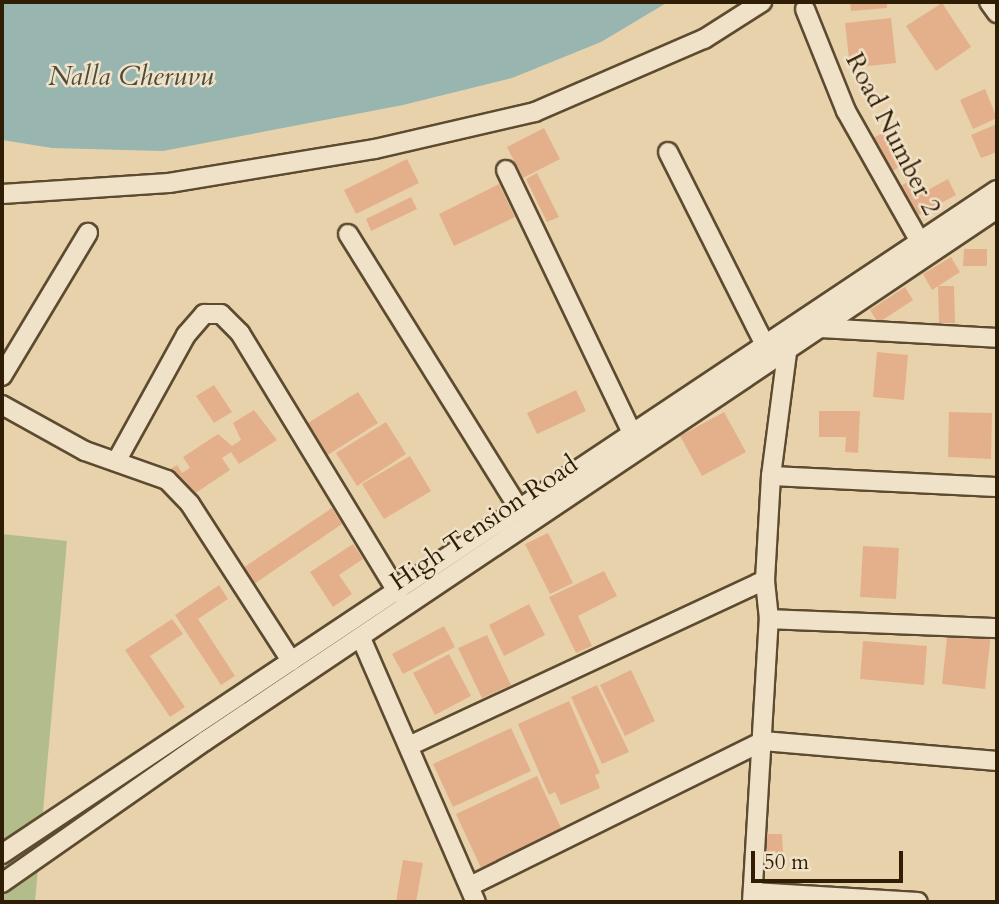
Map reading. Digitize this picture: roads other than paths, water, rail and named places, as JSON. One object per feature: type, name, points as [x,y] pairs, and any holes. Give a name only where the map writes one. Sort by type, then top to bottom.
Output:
[{"type":"street","points":[[2,194],[169,183],[375,149],[535,112],[704,39],[762,2]]},
{"type":"street","points":[[989,2],[997,13]]},
{"type":"street","name":"Road Number 2","points":[[805,9],[846,111],[920,242]]},
{"type":"street","points":[[668,152],[775,353],[765,580],[769,619],[752,897],[918,902]]},
{"type":"street","points":[[506,170],[632,433]]},
{"type":"street","name":"High Tension Road","points":[[2,883],[144,783],[361,638],[775,353],[920,242],[997,190]]},
{"type":"street","name":"High Tension Road","points":[[2,855],[291,661],[398,593],[632,433],[820,328],[997,209]]},
{"type":"street","points":[[2,376],[88,233]]},
{"type":"street","points":[[348,234],[520,510]]},
{"type":"street","points":[[117,460],[186,335],[204,314],[221,314],[240,333],[398,593]]},
{"type":"street","points":[[820,328],[997,338]]},
{"type":"street","points":[[2,405],[85,451],[117,460],[167,480],[190,504],[291,661]]},
{"type":"street","points":[[771,476],[997,487]]},
{"type":"street","points":[[409,746],[765,580]]},
{"type":"street","points":[[769,619],[997,628]]},
{"type":"street","points":[[361,638],[473,894],[763,741],[997,761]]},
{"type":"street","points":[[135,765],[144,783]]},
{"type":"street","points":[[74,806],[84,825]]},
{"type":"water","name":"Nalla Cheruvu","points":[[2,2],[668,2],[601,42],[512,78],[403,105],[163,151],[52,148],[2,140]]}]
